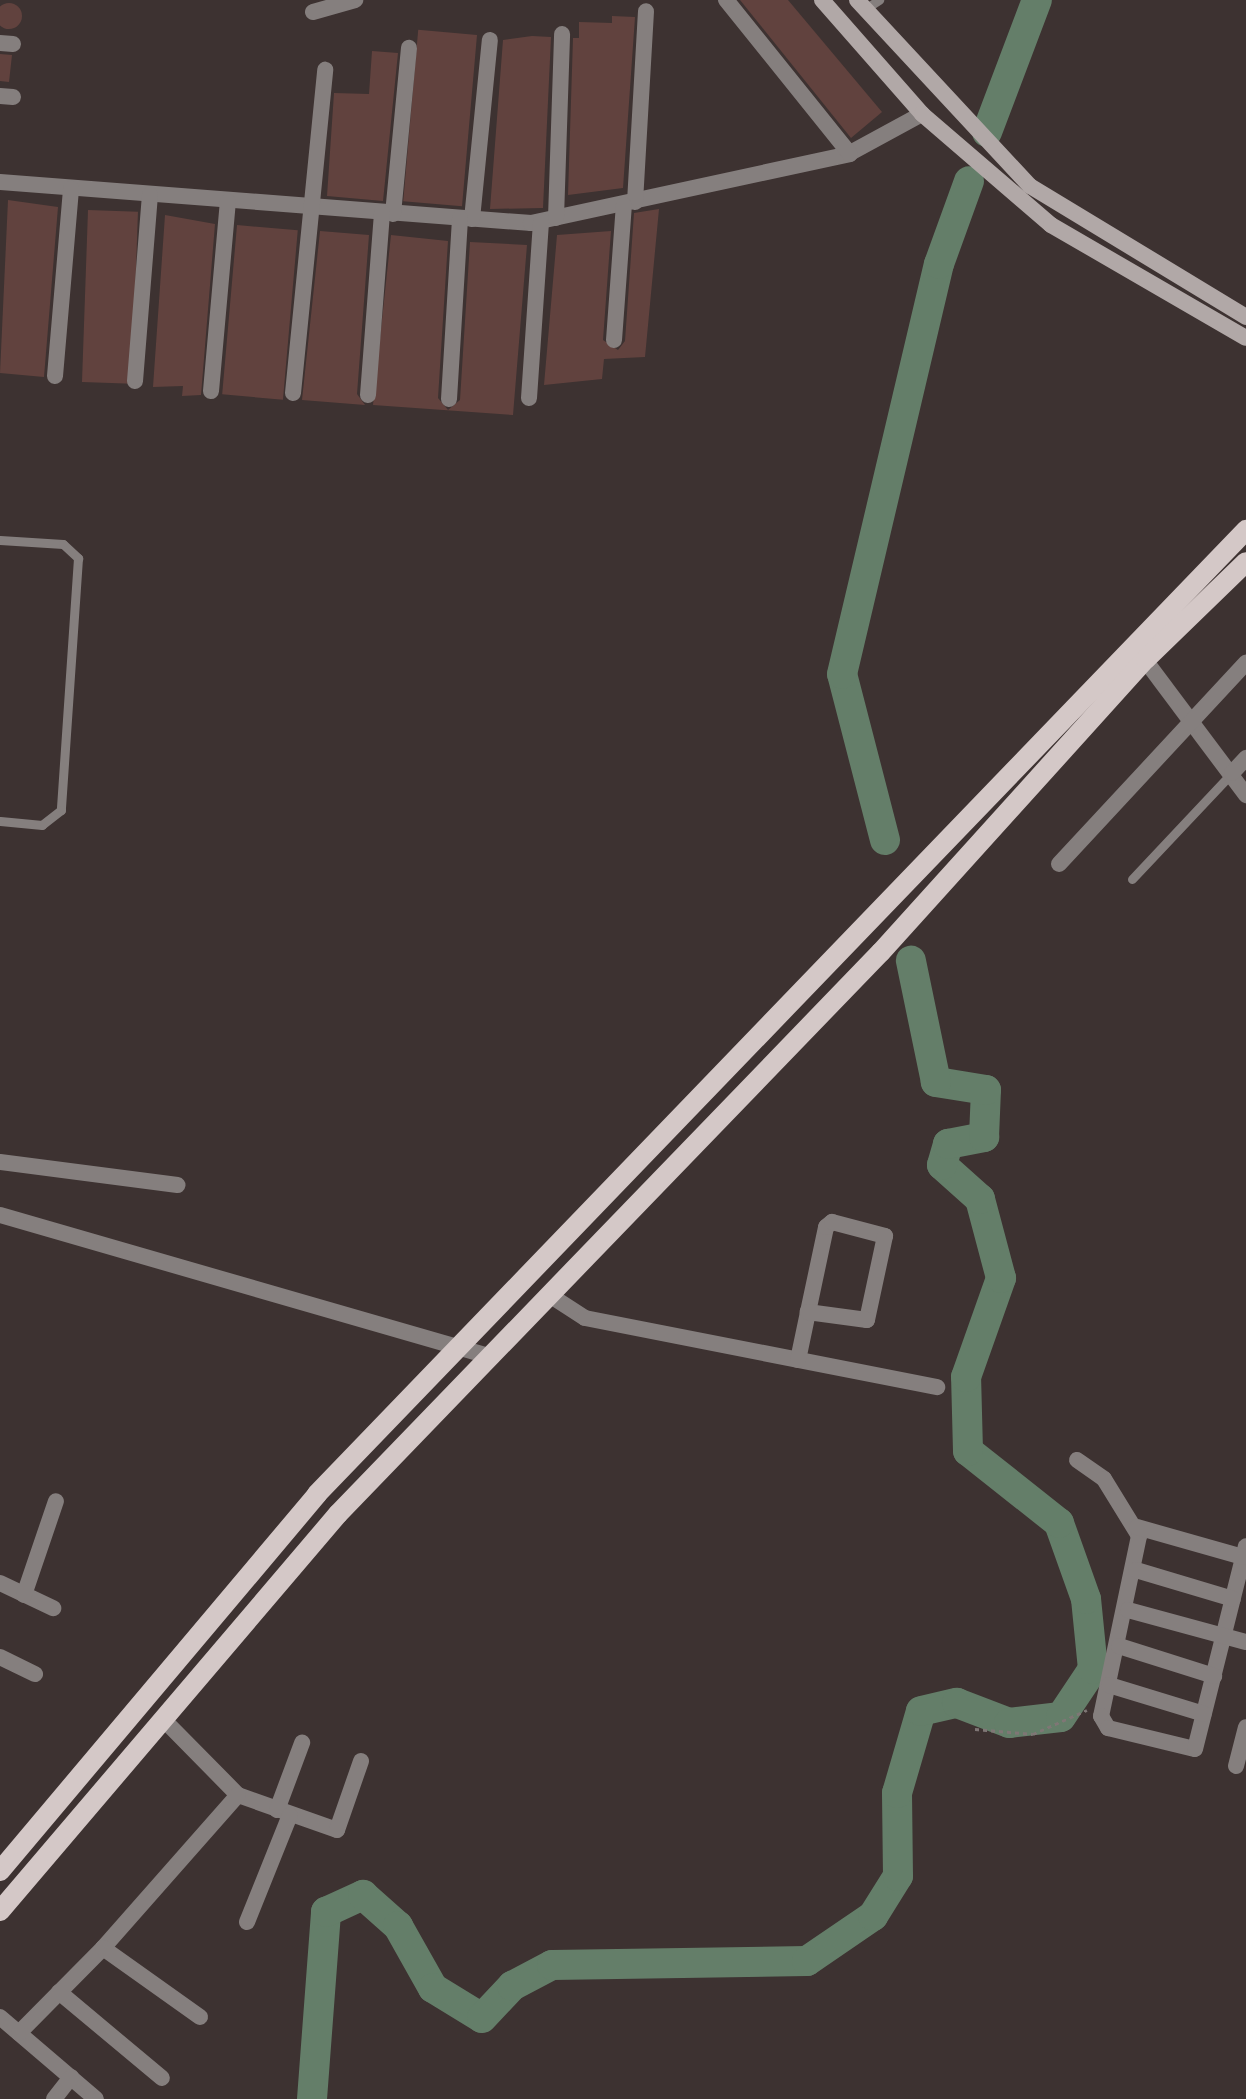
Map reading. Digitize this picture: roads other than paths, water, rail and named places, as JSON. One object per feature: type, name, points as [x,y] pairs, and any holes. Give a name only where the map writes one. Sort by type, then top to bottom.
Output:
[{"type":"main road","points":[[822,0],[922,114],[1051,225],[1246,338]]},
{"type":"main road","points":[[867,3],[943,96],[1049,201],[1246,317]]},
{"type":"main road","points":[[922,114],[943,96]]},
{"type":"main road","points":[[0,1911],[338,1514],[881,952],[1246,530]]},
{"type":"main road","points":[[0,1871],[317,1494],[466,1345],[1139,652],[1246,562]]},
{"type":"street","points":[[313,12],[355,0]]},
{"type":"street","points":[[726,0],[852,152]]},
{"type":"street","points":[[614,340],[646,11]]},
{"type":"street","points":[[529,398],[549,220],[562,34]]},
{"type":"street","points":[[449,399],[466,218],[490,40]]},
{"type":"street","points":[[368,395],[409,48]]},
{"type":"street","points":[[293,393],[308,208],[325,70]]},
{"type":"street","points":[[0,182],[308,208],[549,220],[852,152],[922,114]]},
{"type":"street","points":[[55,376],[71,189]]},
{"type":"street","points":[[135,381],[150,195]]},
{"type":"street","points":[[211,391],[228,202]]},
{"type":"street","points":[[1139,652],[1194,720],[1246,795]]},
{"type":"street","points":[[1059,864],[1246,663]]},
{"type":"street","points":[[1232,773],[1246,758]]},
{"type":"street","points":[[0,1162],[178,1185]]},
{"type":"street","points":[[0,1215],[466,1345],[492,1357]]},
{"type":"street","points":[[798,1360],[808,1312],[829,1223],[885,1236],[867,1320],[808,1312]]},
{"type":"street","points":[[551,1296],[585,1318],[937,1387]]},
{"type":"street","points":[[1077,1460],[1104,1479],[1137,1527],[1136,1570],[1101,1716],[1108,1728],[1190,1752],[1204,1714],[1245,1551],[1137,1527]]},
{"type":"street","points":[[24,1595],[56,1501]]},
{"type":"street","points":[[1136,1570],[1233,1599]]},
{"type":"street","points":[[0,1583],[53,1608]]},
{"type":"street","points":[[1128,1610],[1246,1642]]},
{"type":"street","points":[[1119,1646],[1214,1676]]},
{"type":"street","points":[[0,1657],[35,1674]]},
{"type":"street","points":[[1109,1685],[1204,1714]]},
{"type":"street","points":[[164,1720],[238,1795],[337,1830],[361,1761]]},
{"type":"street","points":[[1236,1766],[1246,1727]]},
{"type":"street","points":[[247,1922],[302,1743]]},
{"type":"street","points":[[19,2033],[103,1948],[238,1795]]},
{"type":"street","points":[[103,1948],[200,2017]]},
{"type":"street","points":[[59,1992],[162,2078]]},
{"type":"street","points":[[0,2017],[96,2099]]},
{"type":"street","points":[[54,2099],[71,2077]]},
{"type":"lane","points":[[0,540],[63,544],[78,558],[61,810],[42,825],[0,821]]},
{"type":"lane","points":[[1132,879],[1232,773]]},
{"type":"waterway","points":[[987,132],[1037,0]]},
{"type":"waterway","points":[[885,840],[842,674],[939,264],[969,181]]},
{"type":"waterway","points":[[312,2099],[326,1912],[363,1895],[398,1926],[433,1988],[482,2018],[512,1986],[552,1965],[807,1961],[873,1916],[898,1876],[897,1793],[921,1711],[957,1703],[1009,1723],[1061,1717],[1093,1669],[1086,1599],[1059,1523],[968,1451],[966,1377],[1001,1278],[980,1199],[942,1165],[948,1144],[984,1137],[986,1090],[936,1082],[911,961]]}]
